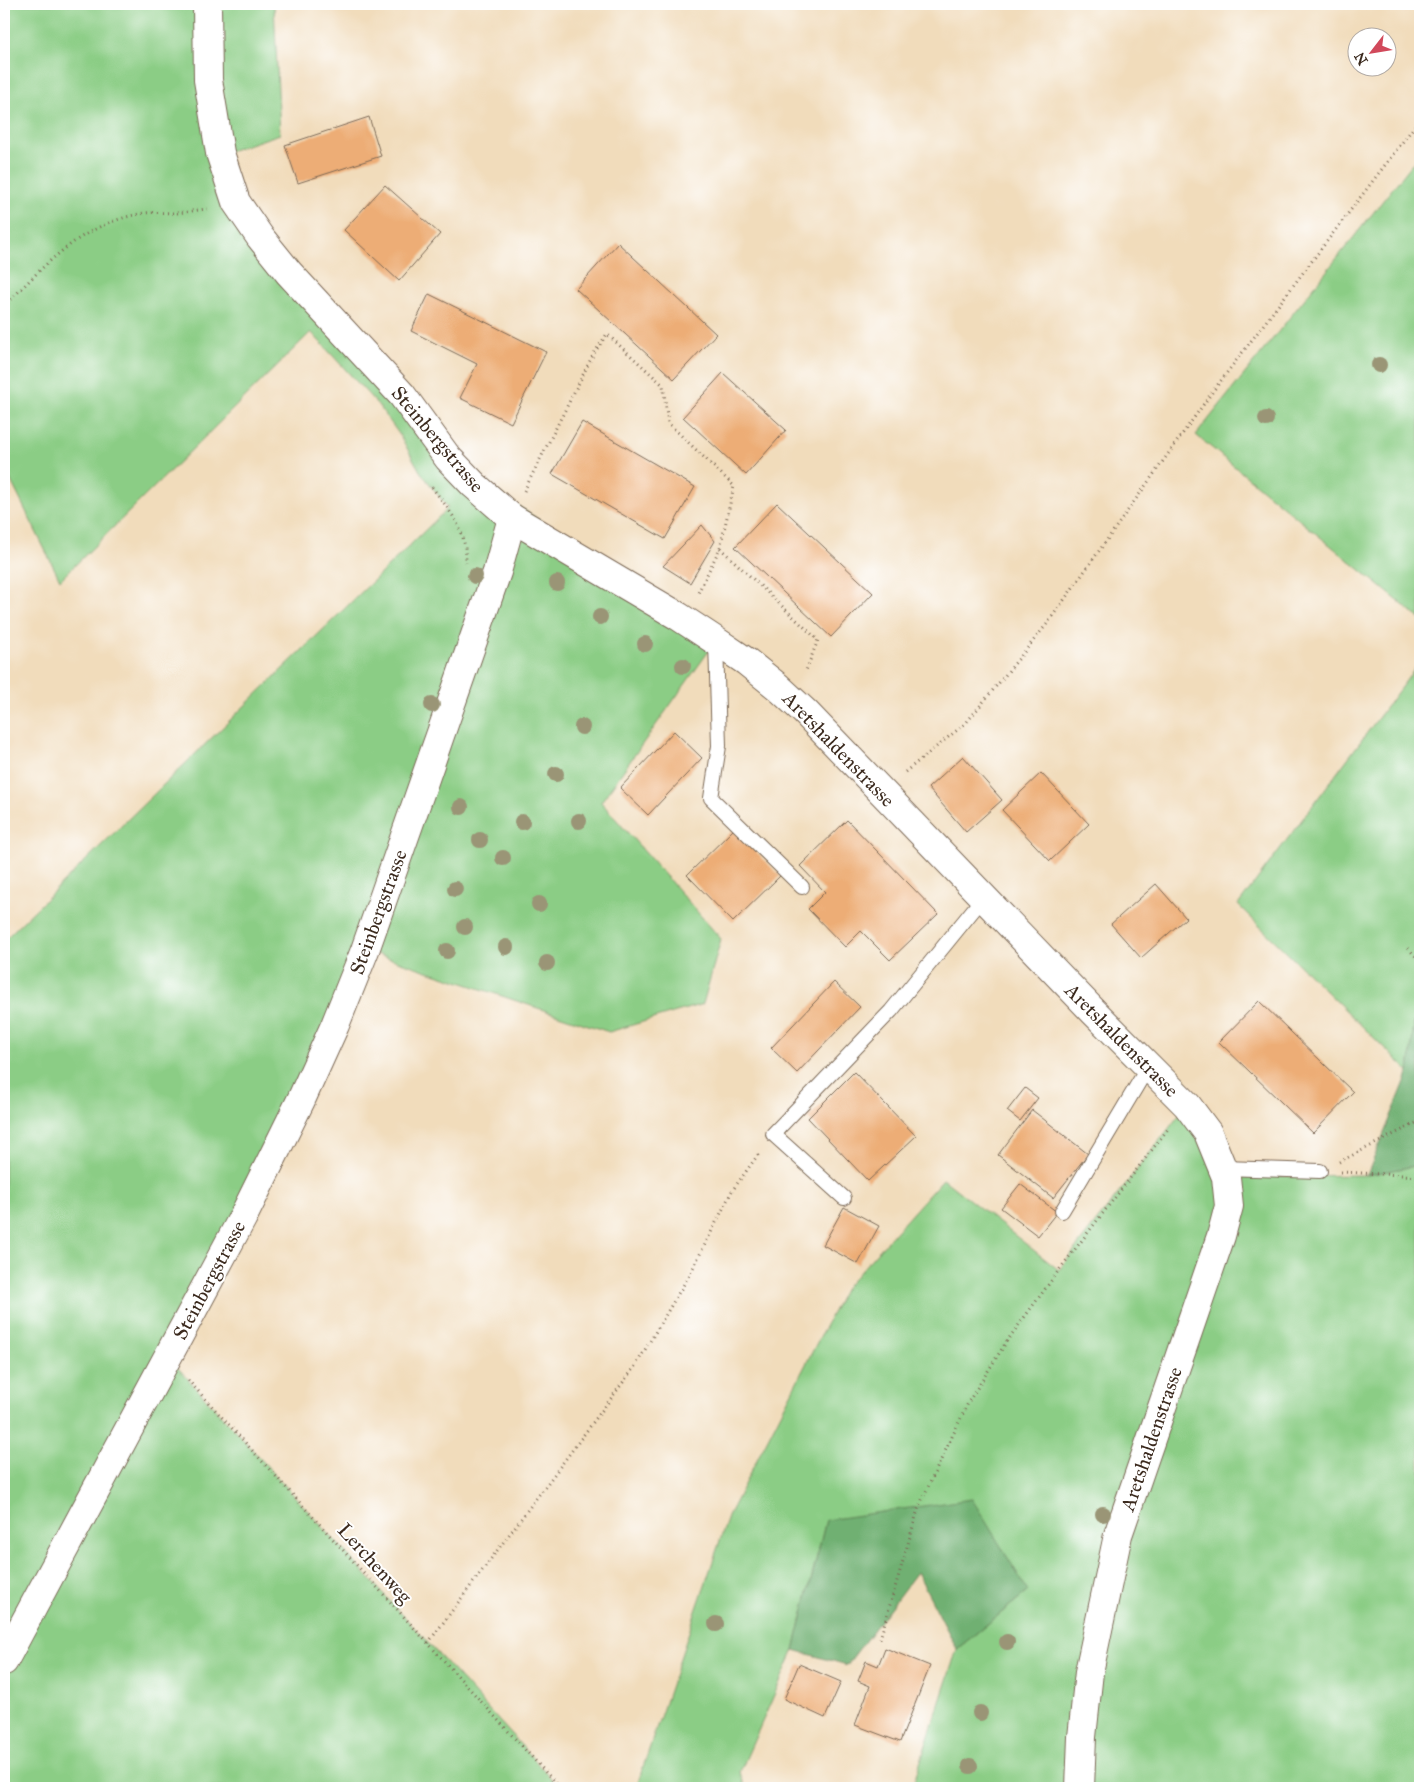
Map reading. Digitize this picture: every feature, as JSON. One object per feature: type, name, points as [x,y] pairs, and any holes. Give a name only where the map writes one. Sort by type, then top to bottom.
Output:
[{"type":"street","name":"Steinbergstrasse","points":[[4,1661],[243,1217],[302,1100],[366,950],[497,572],[512,518],[474,485],[448,458],[402,395],[289,273],[260,238],[236,202],[220,153],[208,80],[207,4]]},
{"type":"street","name":"Aretshaldenstrasse","points":[[512,518],[716,641],[747,662],[793,701],[983,898],[1187,1105],[1208,1133],[1226,1177],[1229,1206],[1221,1236],[1118,1535],[1089,1672],[1082,1737],[1080,1788]]},
{"type":"lane","points":[[716,641],[719,746],[711,798],[802,887]]},
{"type":"lane","points":[[844,1198],[773,1134],[891,1011],[983,898]]},
{"type":"lane","points":[[1062,1211],[1148,1067]]},
{"type":"lane","points":[[1223,1168],[1320,1171]]},
{"type":"path","points":[[881,791],[966,723],[1047,624],[1213,392],[1420,119]]},
{"type":"path","points":[[4,307],[54,256],[77,238],[98,227],[119,219],[147,213],[176,213],[212,208],[236,202]]},
{"type":"path","points":[[526,487],[593,355],[607,334],[663,385],[668,423],[734,486],[720,548],[685,621]]},
{"type":"path","points":[[429,484],[457,522],[463,537],[467,569]]},
{"type":"path","points":[[720,548],[818,640],[793,701]]},
{"type":"path","points":[[1408,948],[1420,961]]},
{"type":"path","points":[[880,1639],[919,1506],[968,1401],[1007,1341],[1059,1270],[1187,1105]]},
{"type":"path","points":[[1320,1171],[1420,1121]]},
{"type":"path","points":[[428,1643],[636,1365],[691,1272],[732,1191],[773,1134]]},
{"type":"path","points":[[1320,1171],[1420,1176]]},
{"type":"path","name":"Lerchenweg","points":[[168,1358],[560,1788]]},
{"type":"path","points":[[4,1593],[8,1584]]},
{"type":"green space","points":[[4,4],[274,4],[280,134],[220,154],[236,202],[448,458],[716,641],[601,802],[721,939],[703,1004],[609,1032],[365,950],[168,1357],[560,1788],[4,1788],[4,940],[448,508],[420,471],[399,434],[378,405],[311,332],[60,580],[4,467]]},
{"type":"green space","points":[[1420,154],[1420,619],[1196,435]]},
{"type":"green space","points":[[1420,662],[1420,967],[1409,1072],[1238,905]]},
{"type":"green space","points":[[1420,967],[1420,1165],[1367,1175],[1409,1072]]},
{"type":"green space","points":[[1187,1105],[1227,1177],[1367,1175],[1420,1165],[1420,1788],[912,1788],[957,1649],[1028,1591],[826,1520],[794,1650],[740,1772],[745,1788],[636,1788],[729,1514],[845,1288],[943,1179],[1059,1270]]},
{"type":"green space","points":[[972,1499],[1028,1591],[957,1649],[917,1572],[847,1665],[794,1650],[826,1520]]},
{"type":"building","points":[[369,117],[381,156],[298,183],[285,145]]},
{"type":"building","points":[[385,185],[440,234],[399,281],[344,230]]},
{"type":"building","points":[[618,243],[716,334],[674,379],[576,289]]},
{"type":"building","points":[[429,294],[546,352],[511,423],[460,398],[477,364],[411,331]]},
{"type":"building","points":[[723,373],[786,430],[746,475],[683,417]]},
{"type":"building","points":[[582,422],[695,487],[665,539],[552,474]]},
{"type":"building","points":[[777,503],[873,593],[831,637],[735,547]]},
{"type":"building","points":[[702,525],[715,541],[690,583],[663,566]]},
{"type":"building","points":[[674,731],[702,758],[648,815],[620,788]]},
{"type":"building","points":[[963,756],[1002,800],[966,832],[928,788]]},
{"type":"building","points":[[1041,773],[1089,824],[1050,861],[1002,810]]},
{"type":"building","points":[[847,820],[938,914],[890,960],[861,931],[845,947],[808,909],[825,892],[800,866]]},
{"type":"building","points":[[734,829],[780,876],[733,922],[687,875]]},
{"type":"building","points":[[1156,884],[1186,918],[1141,958],[1111,924]]},
{"type":"building","points":[[834,982],[860,1007],[797,1073],[771,1048]]},
{"type":"building","points":[[1259,1001],[1353,1092],[1313,1133],[1219,1042]]},
{"type":"building","points":[[854,1072],[916,1136],[868,1181],[808,1118]]},
{"type":"building","points":[[1025,1088],[1038,1098],[1020,1121],[1007,1111]]},
{"type":"building","points":[[1032,1110],[1088,1154],[1053,1198],[998,1155]]},
{"type":"building","points":[[1020,1184],[1057,1212],[1038,1236],[1001,1208]]},
{"type":"building","points":[[844,1207],[879,1226],[858,1264],[823,1245]]},
{"type":"building","points":[[885,1648],[930,1666],[900,1742],[855,1725],[870,1686],[858,1681],[866,1661],[878,1666]]},
{"type":"building","points":[[799,1664],[841,1682],[825,1718],[784,1699]]}]
